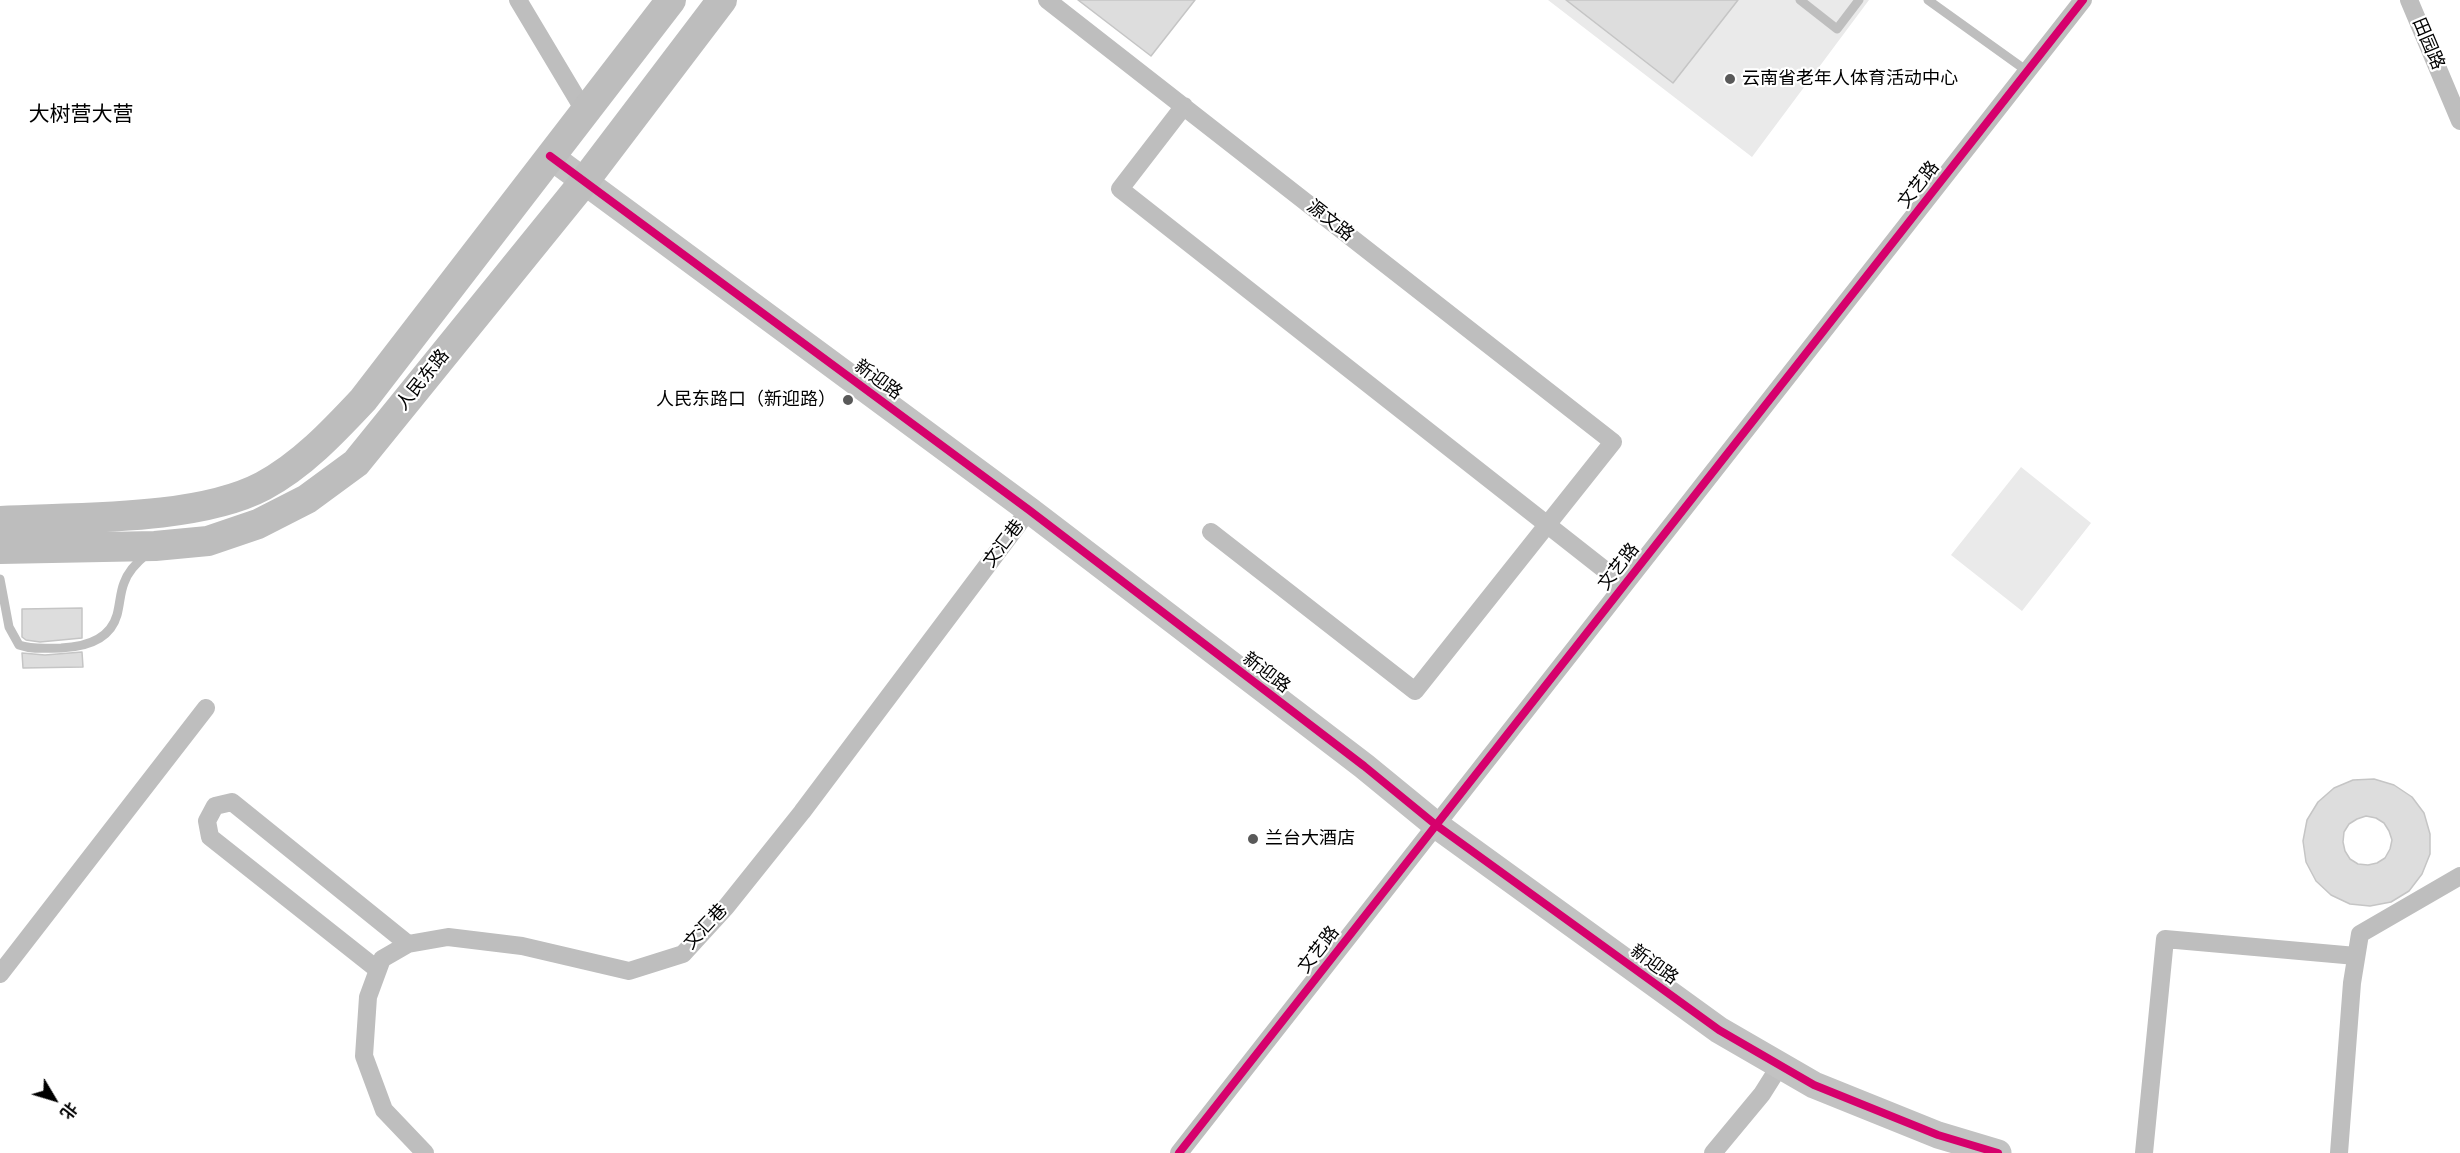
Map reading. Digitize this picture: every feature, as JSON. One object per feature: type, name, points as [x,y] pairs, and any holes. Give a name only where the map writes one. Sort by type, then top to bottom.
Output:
[{"type":"main road","name":"人民东路","points":[[0,521],[156,513],[223,501],[261,487],[297,464],[333,432],[363,400],[671,0]]},
{"type":"main road","name":"人民东路","points":[[0,549],[155,546],[208,541],[258,524],[307,499],[356,463],[583,183],[722,0]]},
{"type":"street","points":[[518,0],[585,112]]},
{"type":"street","name":"源文路","points":[[1047,0],[1612,442],[1547,525]]},
{"type":"street","name":"文艺路","points":[[1179,1153],[2083,0]]},
{"type":"street","name":"田园路","points":[[2409,0],[2460,121]]},
{"type":"street","points":[[1184,106],[1120,189],[1624,585]]},
{"type":"street","name":"新迎路","points":[[550,156],[583,183],[1029,510],[1355,759],[1436,825],[1710,1024],[1779,1067],[1814,1085],[1938,1135],[1998,1153]]},
{"type":"street","name":"文汇巷","points":[[425,1153],[384,1110],[364,1056],[368,997],[382,959],[408,944],[448,937],[522,946],[629,971],[683,954],[726,907],[802,812],[1029,510]]},
{"type":"street","points":[[1211,532],[1414,692],[1547,525]]},
{"type":"street","points":[[0,974],[206,708]]},
{"type":"street","points":[[378,970],[210,837],[207,821],[215,806],[232,802],[408,944]]},
{"type":"street","points":[[2339,1153],[2352,983],[2360,934],[2460,876]]},
{"type":"street","points":[[2144,1153],[2165,939],[2356,956]]},
{"type":"street","points":[[1713,1153],[1762,1094],[1779,1067]]},
{"type":"lane","points":[[1800,0],[1837,28],[1859,0]]},
{"type":"lane","points":[[1928,0],[2027,71]]},
{"type":"lane","points":[[0,579],[9,627],[20,645],[36,648],[80,647],[98,640],[112,624],[117,617],[124,581],[132,567],[155,546]]},
{"type":"shaded area","name":"云南省老年人体育活动中心","points":[[1548,0],[1869,0],[1752,157]]},
{"type":"shaded area","points":[[2021,467],[2091,523],[2022,611],[1951,555]]},
{"type":"building","points":[[1078,0],[1195,0],[1151,56]]},
{"type":"building","points":[[1566,0],[1738,0],[1673,83]]},
{"type":"building","points":[[82,608],[82,638],[40,642],[26,640],[22,637],[22,609]]},
{"type":"building","points":[[82,652],[83,667],[23,668],[22,653],[45,655]]},
{"type":"building","points":[[2374,779],[2394,785],[2412,797],[2424,813],[2430,834],[2430,854],[2422,874],[2409,891],[2391,902],[2370,906],[2350,904],[2331,895],[2316,881],[2306,862],[2303,841],[2307,820],[2318,802],[2334,788],[2353,780]],"holes":[[[2366,816],[2384,823],[2389,831],[2392,840],[2390,849],[2385,858],[2377,863],[2358,864],[2350,859],[2345,851],[2344,832],[2349,824],[2357,819]]]},
{"type":"cycle path","points":[[1179,1153],[2083,0]]},
{"type":"cycle path","points":[[550,156],[1029,510],[1364,766],[1436,825],[1719,1030],[1814,1085],[1938,1135],[1998,1153]]},
{"type":"place","name":"云南省老年人体育活动中心","points":[[1730,79]]},
{"type":"place","name":"人民东路口（新迎路）","points":[[848,400]]},
{"type":"place","name":"兰台大酒店","points":[[1253,839]]},
{"type":"district","name":"大树营大营","points":[[81,115]]}]
